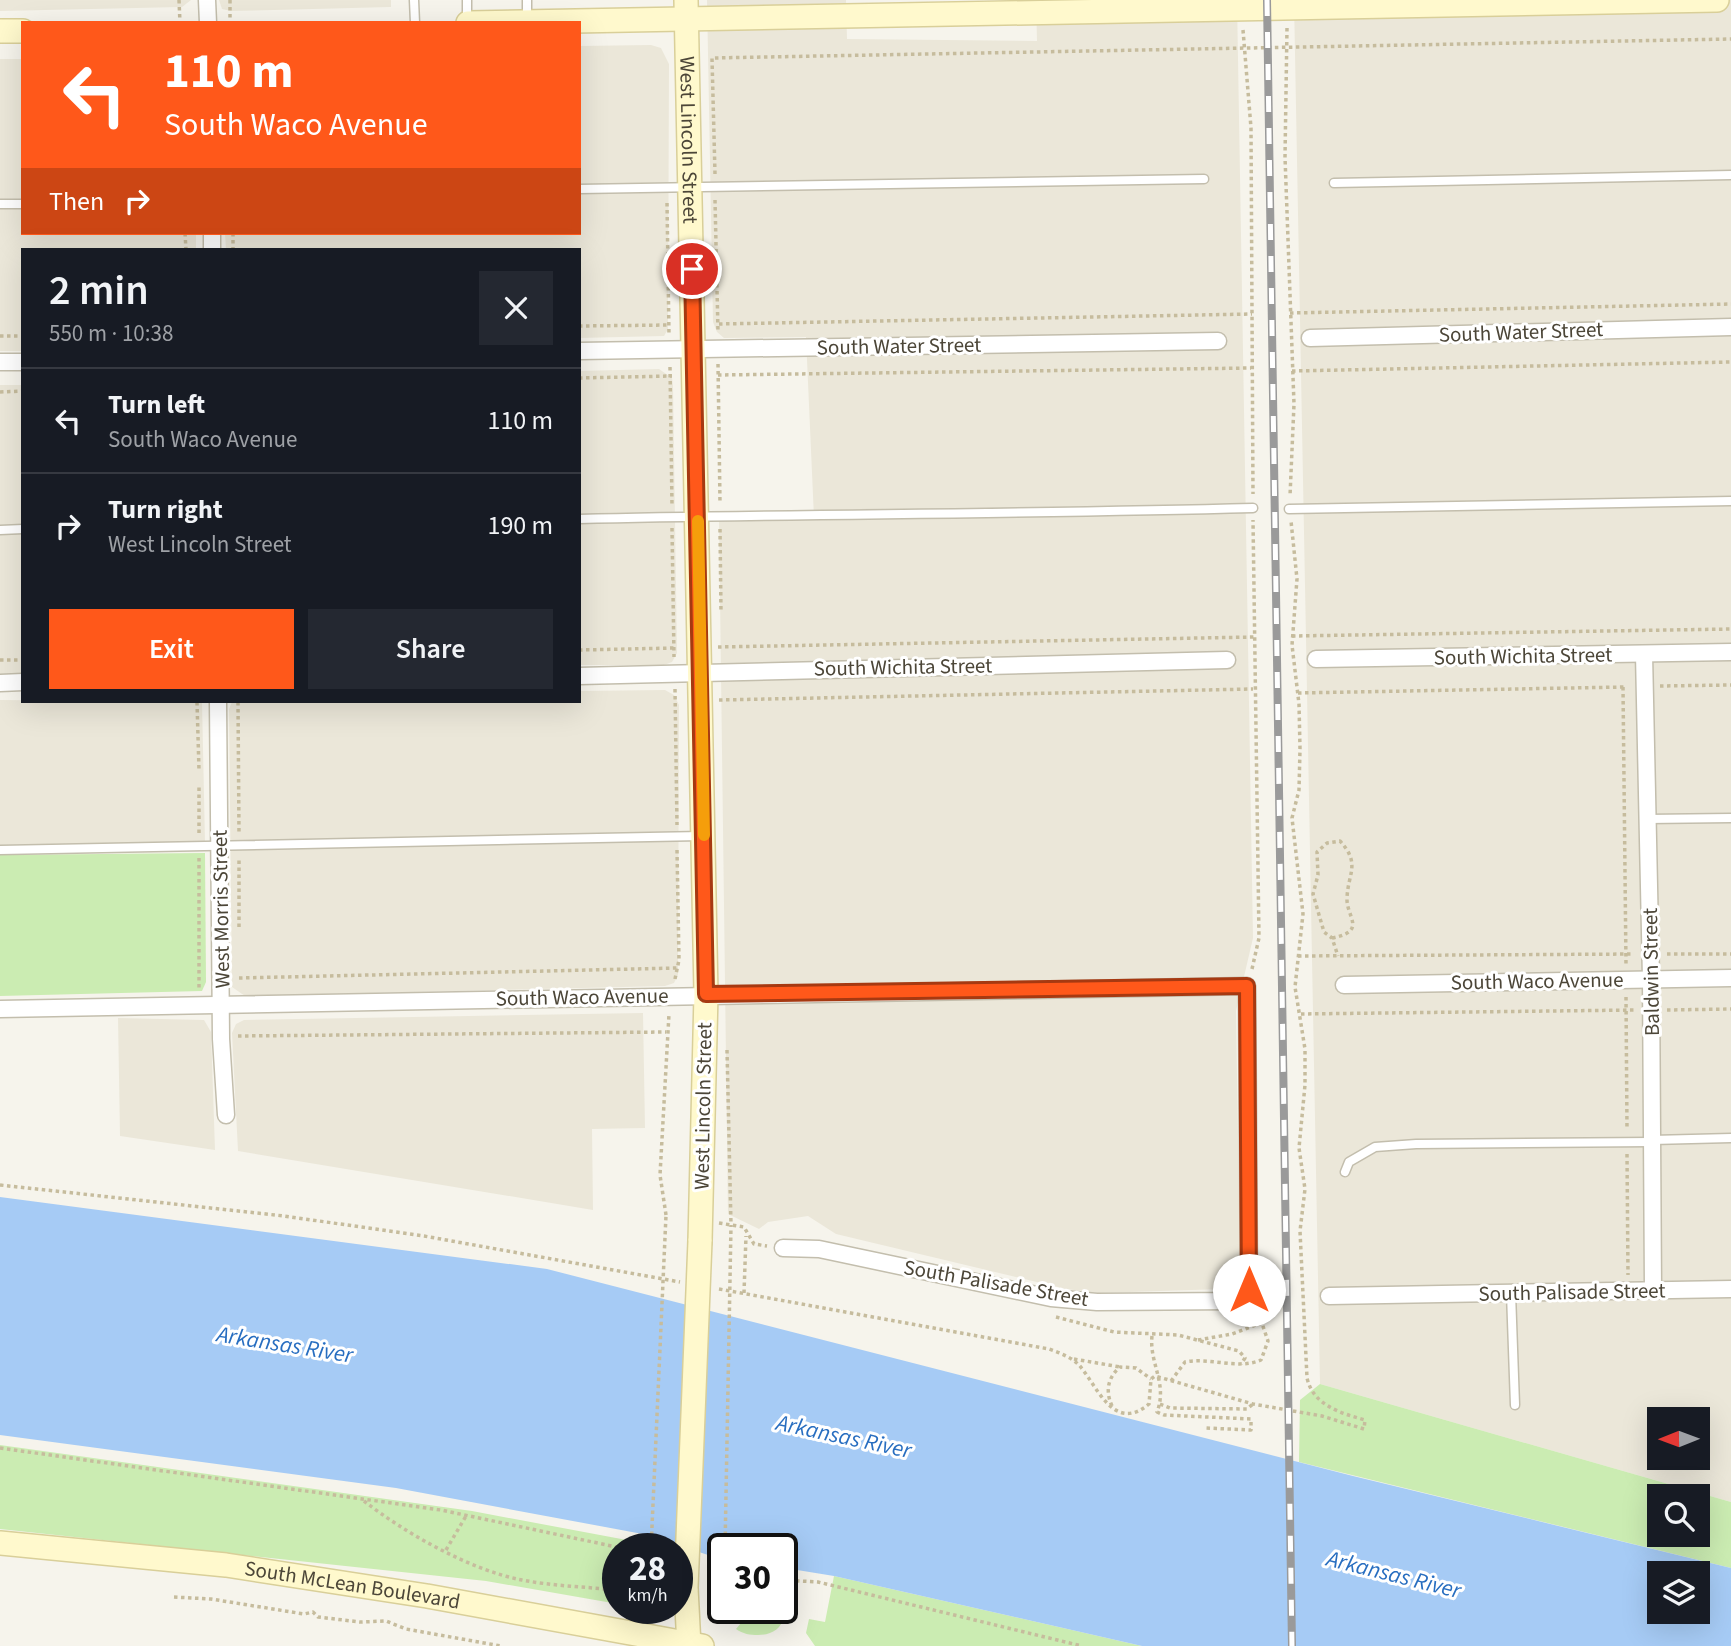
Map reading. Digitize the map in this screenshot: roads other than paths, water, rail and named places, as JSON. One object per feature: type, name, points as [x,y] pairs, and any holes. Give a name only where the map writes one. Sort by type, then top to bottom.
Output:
[{"type":"street","points":[[207,0],[208,21]]},
{"type":"street","points":[[478,21],[527,11],[686,9],[923,12],[1021,7],[1241,10],[1717,0]]},
{"type":"street","name":"West Lincoln Street","points":[[686,9],[695,376],[709,516],[712,673],[704,836],[706,994],[687,1588],[694,1645]]},
{"type":"street","points":[[0,32],[21,31]]},
{"type":"street","name":"South Water Street","points":[[1310,338],[1731,327]]},
{"type":"street","name":"South Water Street","points":[[581,351],[1218,341]]},
{"type":"street","points":[[0,362],[21,362]]},
{"type":"street","name":"South Wichita Street","points":[[1316,659],[1731,652]]},
{"type":"street","name":"Baldwin Street","points":[[1644,654],[1651,954],[1653,1290]]},
{"type":"street","name":"South Wichita Street","points":[[581,676],[1227,660]]},
{"type":"street","points":[[0,683],[21,682]]},
{"type":"street","name":"West Morris Street","points":[[218,703],[221,1034],[226,1115]]},
{"type":"street","name":"South Waco Avenue","points":[[1344,985],[1731,978]]},
{"type":"street","name":"South Waco Avenue","points":[[0,1009],[1247,986],[1249,1290]]},
{"type":"street","name":"South Palisade Street","points":[[783,1248],[819,1249],[1051,1298],[1097,1302],[1236,1301],[1249,1290]]},
{"type":"street","name":"South Palisade Street","points":[[1329,1296],[1731,1289]]},
{"type":"street","name":"South McLean Boulevard","points":[[0,1543],[226,1565],[427,1595],[694,1645]]},
{"type":"lane","points":[[414,0],[415,21]]},
{"type":"lane","points":[[467,0],[468,21]]},
{"type":"lane","points":[[1334,183],[1731,175]]},
{"type":"lane","points":[[581,189],[690,185],[1203,179]]},
{"type":"lane","points":[[0,204],[21,204]]},
{"type":"lane","points":[[1289,509],[1731,501]]},
{"type":"lane","points":[[581,519],[926,516],[1253,508]]},
{"type":"lane","points":[[0,530],[21,529]]},
{"type":"lane","points":[[1647,819],[1731,818]]},
{"type":"lane","points":[[0,850],[704,836]]},
{"type":"lane","points":[[1345,1172],[1349,1161],[1375,1147],[1731,1138]]},
{"type":"lane","points":[[1511,1293],[1515,1405]]},
{"type":"water","name":"Arkansas River","points":[[0,1197],[547,1269],[1353,1476],[1702,1561],[1647,1561],[1647,1624],[1710,1624],[1710,1563],[1731,1568],[1731,1646],[1142,1646],[798,1570],[798,1533],[707,1533],[707,1555],[693,1550],[693,1533],[637,1533],[396,1488],[0,1435]]},
{"type":"railway","points":[[1267,0],[1292,1646]]}]
